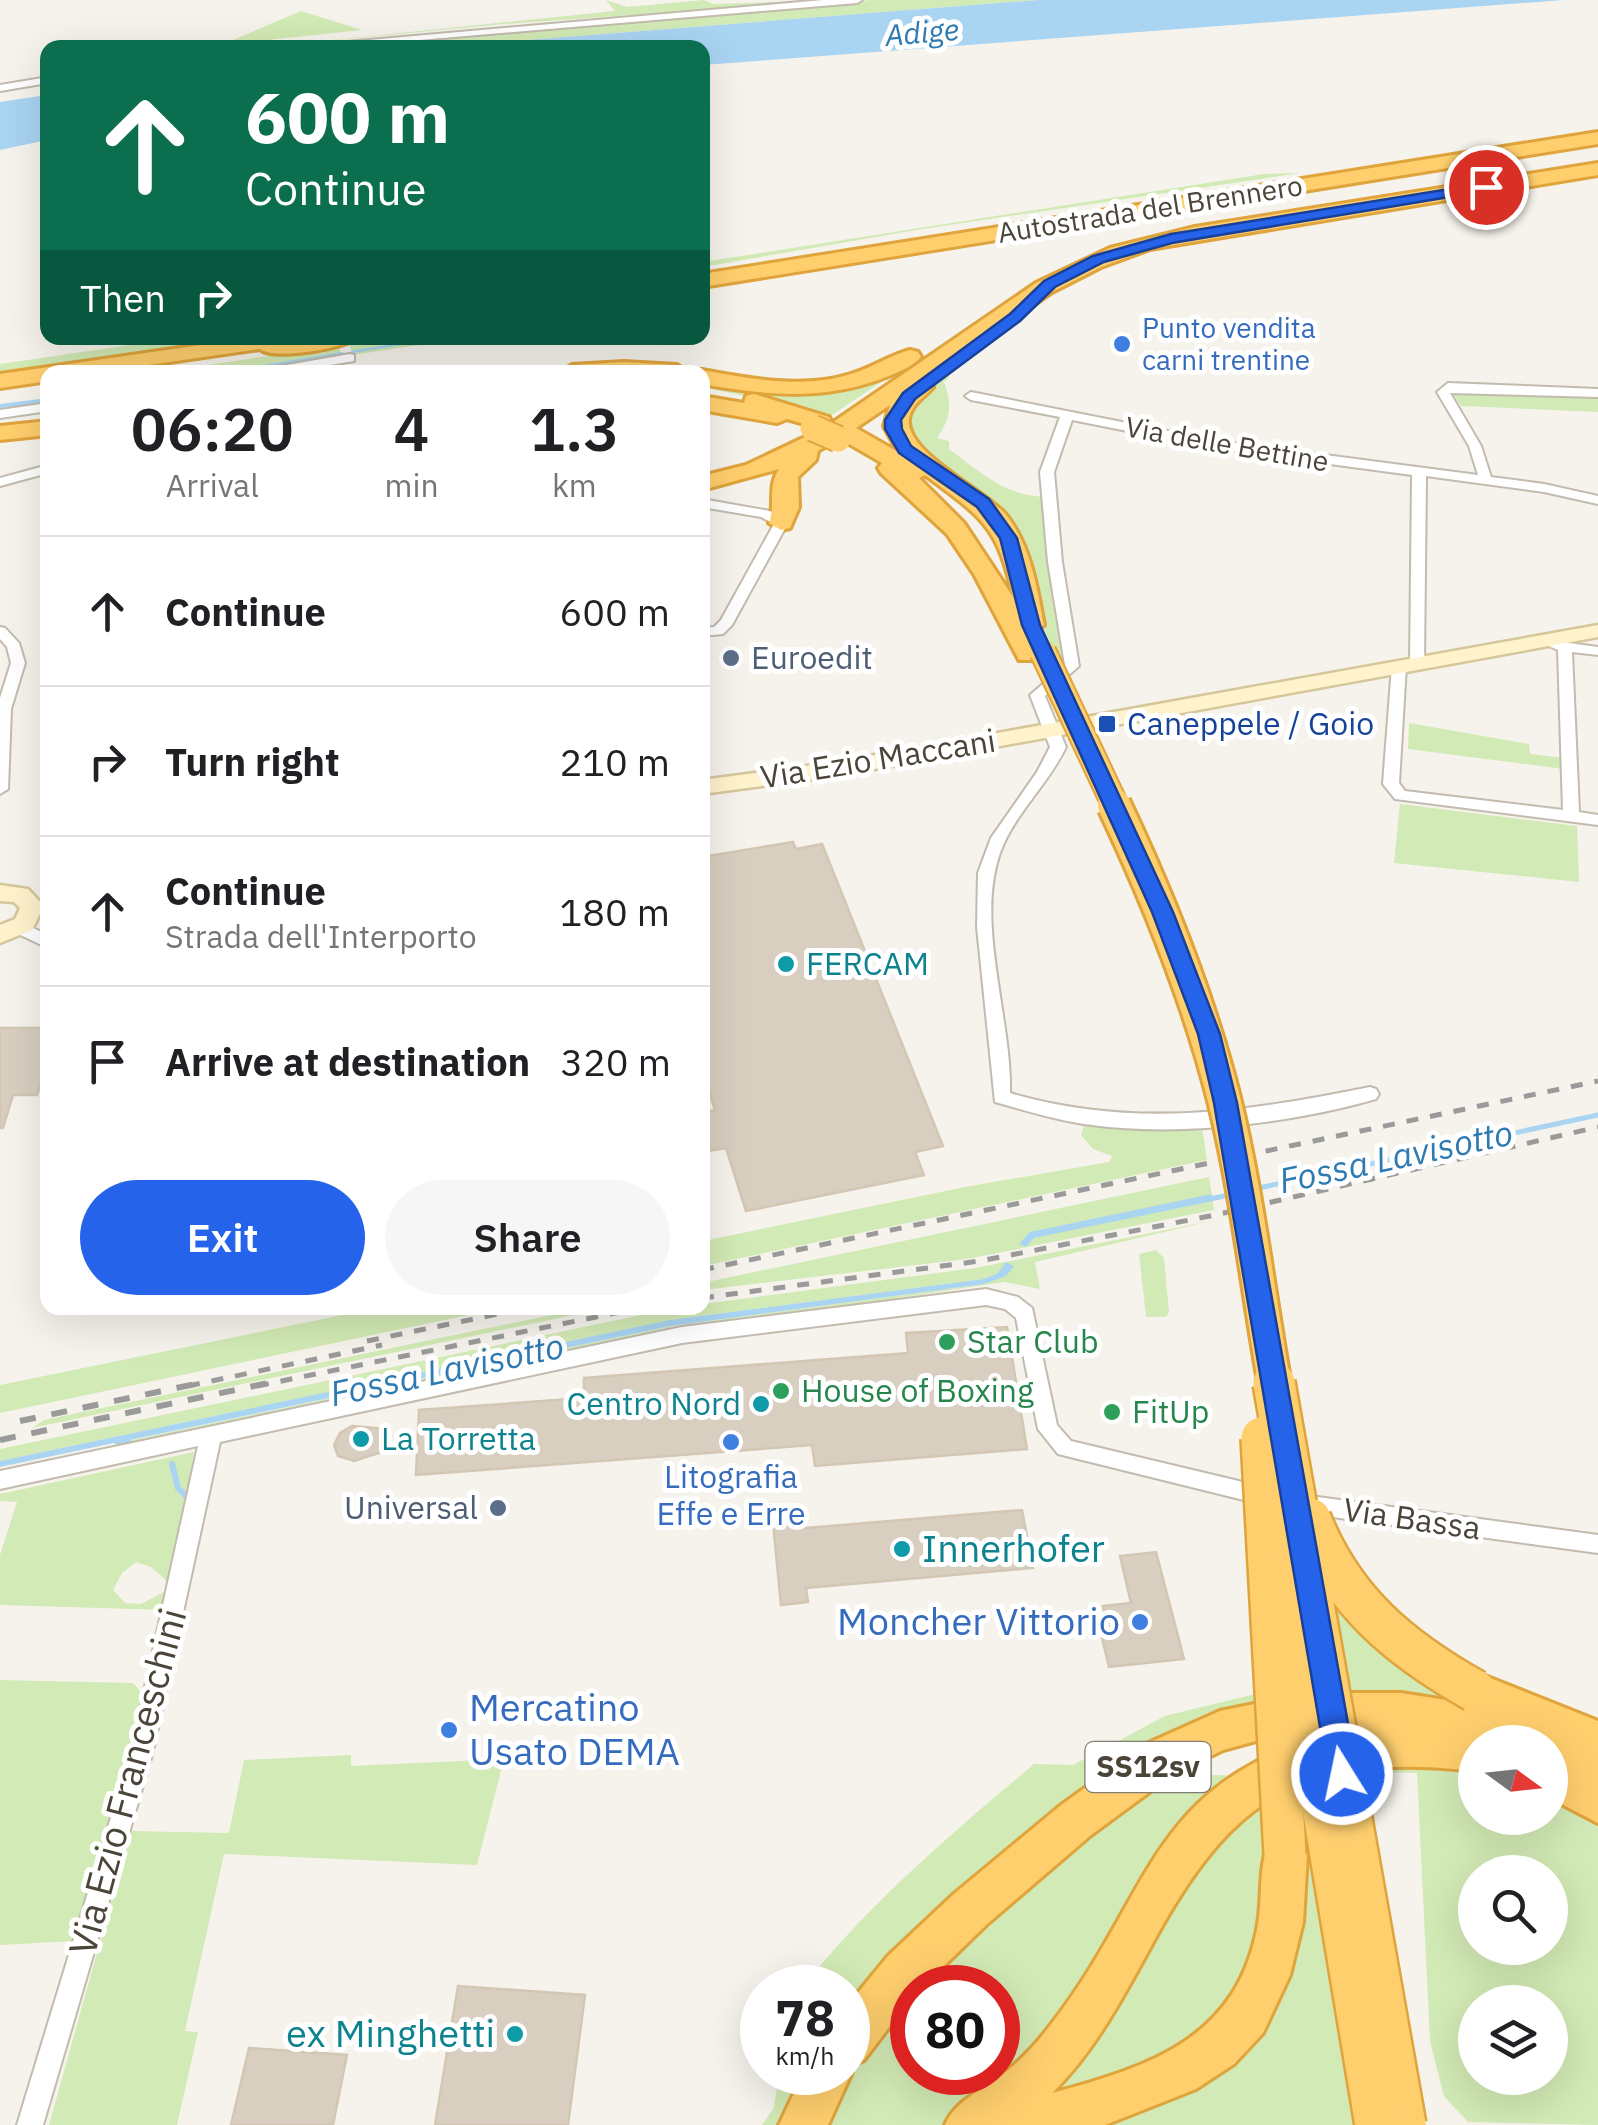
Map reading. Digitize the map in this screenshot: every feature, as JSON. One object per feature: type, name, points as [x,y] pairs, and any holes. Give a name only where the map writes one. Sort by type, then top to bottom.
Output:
[{"type":"highway","name":"Autostrada del Brennero","points":[[710,276],[1598,135]]},
{"type":"highway","points":[[710,478],[758,472],[826,433],[1050,284],[1098,259],[1171,239],[1598,166]]},
{"type":"highway","points":[[710,378],[783,390],[843,386],[882,373],[1093,252],[1150,236],[1598,166]]},
{"type":"highway","points":[[1034,644],[1017,562],[1008,538],[983,503],[905,449],[893,429],[893,420],[909,396],[1015,318],[1050,284]]},
{"type":"highway","points":[[710,477],[776,457],[952,341],[1004,302]]},
{"type":"highway","points":[[105,365],[243,345]]},
{"type":"highway","points":[[174,365],[344,345]]},
{"type":"highway","points":[[0,381],[40,375]]},
{"type":"highway","points":[[0,389],[40,383]]},
{"type":"highway","points":[[710,399],[826,433]]},
{"type":"highway","points":[[710,399],[787,418],[826,433],[919,488],[949,517],[1034,644],[1146,912],[1191,1034],[1404,2125]]},
{"type":"highway","points":[[0,429],[40,426]]},
{"type":"highway","points":[[781,523],[787,507],[781,492],[783,479],[826,433]]},
{"type":"highway","points":[[1271,1431],[1314,1532],[1345,1590],[1380,1630],[1430,1667],[1475,1691],[1598,1741]]},
{"type":"highway","points":[[1022,2125],[1166,2082],[1232,2036],[1272,1970],[1283,1927],[1285,1854],[1271,1431]]},
{"type":"highway","points":[[1271,1431],[1376,2125]]},
{"type":"highway","points":[[1318,1757],[1355,1712]]},
{"type":"highway","name":"SS12sv","points":[[870,2013],[898,1976],[959,1918],[1130,1779],[1181,1747],[1239,1723],[1355,1712],[1467,1725]]},
{"type":"highway","name":"SS12sv","points":[[970,2125],[1046,2067],[1080,2026],[1164,1880],[1208,1820],[1232,1796],[1284,1766],[1318,1757],[1372,1746],[1458,1748]]},
{"type":"highway","points":[[1568,1758],[1598,1771]]},
{"type":"highway","points":[[1568,1785],[1598,1802]]},
{"type":"highway","points":[[803,2125],[818,2095]]},
{"type":"street","points":[[380,40],[857,0]]},
{"type":"street","points":[[0,88],[40,81]]},
{"type":"street","points":[[289,365],[344,345]]},
{"type":"street","points":[[1486,481],[1475,446],[1443,392],[1448,387],[1598,393]]},
{"type":"street","name":"Via delle Bettine","points":[[971,396],[1218,445],[1598,500]]},
{"type":"street","points":[[0,414],[40,409]]},
{"type":"street","points":[[1067,415],[1047,472],[1055,562],[1072,666],[1038,693],[1057,751],[1005,824],[990,856],[985,886],[1002,1068],[1001,1097],[1042,1112],[1149,1126],[1240,1120],[1370,1094]]},
{"type":"street","points":[[0,482],[40,472]]},
{"type":"street","points":[[1420,474],[1408,665],[1391,784],[1400,795],[1598,820]]},
{"type":"street","points":[[710,504],[765,514],[781,523],[727,622],[718,631],[710,632]]},
{"type":"street","points":[[0,631],[14,646],[18,663],[4,708],[0,789]]},
{"type":"street","name":"Via Ezio Maccani","points":[[710,786],[836,770],[1051,725],[1598,631]]},
{"type":"street","points":[[1533,643],[1598,651]]},
{"type":"street","points":[[1565,647],[1572,817]]},
{"type":"street","points":[[0,894],[20,894],[40,905],[10,931]]},
{"type":"street","points":[[10,931],[40,940]]},
{"type":"street","name":"Via Bassa","points":[[211,1435],[682,1335],[986,1297],[1011,1302],[1025,1314],[1048,1429],[1055,1440],[1080,1454],[1239,1492],[1350,1512],[1598,1544]]},
{"type":"street","points":[[0,1480],[211,1435]]},
{"type":"street","name":"Via Ezio Franceschini","points":[[30,2125],[141,1754],[211,1435]]},
{"type":"green space","points":[[606,0],[627,7],[704,0],[713,4],[841,0],[333,40],[615,11]]},
{"type":"green space","points":[[871,0],[1038,0],[526,40],[393,40]]},
{"type":"green space","points":[[301,11],[362,30],[268,40],[233,40]]},
{"type":"green space","points":[[1300,173],[916,230],[710,266],[710,261],[1264,174]]},
{"type":"green space","points":[[130,345],[205,345],[40,365],[40,368],[0,374],[0,364]]},
{"type":"green space","points":[[340,345],[340,358],[298,365],[207,365]]},
{"type":"green space","points":[[350,345],[419,345],[353,355]]},
{"type":"green space","points":[[904,367],[826,419],[710,389],[710,381],[804,392],[877,378]]},
{"type":"green space","points":[[945,375],[950,377],[944,382],[949,412],[937,438],[949,441],[949,449],[994,481],[1016,492],[1044,497],[1067,641],[1065,669],[1051,650],[1013,536],[903,439],[909,404]]},
{"type":"green space","points":[[1451,391],[1598,396],[1598,412],[1461,406]]},
{"type":"green space","points":[[1409,723],[1529,744],[1530,754],[1564,758],[1564,769],[1408,749]]},
{"type":"green space","points":[[1400,804],[1577,826],[1579,882],[1394,863]]},
{"type":"green space","points":[[1084,1126],[1177,1131],[1202,1127],[1207,1160],[710,1265],[710,1240],[1109,1162],[1112,1156],[1093,1149],[1081,1135]]},
{"type":"green space","points":[[1209,1177],[1214,1210],[967,1259],[710,1289],[710,1281]]},
{"type":"green space","points":[[1216,1220],[1035,1262],[1040,1289],[1004,1282],[706,1327],[142,1445],[128,1441],[671,1326],[984,1284],[998,1273],[984,1279],[710,1315],[710,1303],[975,1268]]},
{"type":"green space","points":[[1156,1250],[1164,1258],[1169,1312],[1166,1317],[1146,1317],[1139,1254]]},
{"type":"green space","points":[[343,1315],[469,1315],[0,1413],[0,1385]]},
{"type":"green space","points":[[551,1315],[573,1315],[32,1428],[44,1420]]},
{"type":"green space","points":[[641,1315],[709,1315],[0,1461],[0,1449]]},
{"type":"green space","points":[[194,1452],[176,1576],[167,1581],[151,1567],[136,1562],[122,1573],[113,1590],[125,1603],[141,1604],[164,1592],[171,1597],[168,1610],[0,1605],[0,1555],[17,1502],[0,1501],[0,1494]]},
{"type":"green space","points":[[1328,1584],[1523,1725],[1468,1725],[1344,1703]]},
{"type":"green space","points":[[0,1680],[133,1683],[146,1698],[127,1773],[74,1941],[0,1945]]},
{"type":"green space","points":[[1267,1691],[1268,1710],[1245,1716],[898,1965],[890,1965],[890,1971],[870,1994],[870,1965],[821,1965],[883,1898],[1034,1764],[1073,1765],[1165,1716]]},
{"type":"green space","points":[[351,1755],[351,1766],[504,1759],[477,1865],[224,1854],[185,2031],[198,2032],[177,2125],[49,2125],[131,1831],[229,1833],[244,1760]]},
{"type":"green space","points":[[1355,1761],[1458,1764],[1458,1835],[1568,1835],[1568,1799],[1598,1815],[1598,2125],[1468,2122],[1444,2096],[1430,2041],[1417,1773],[1381,1772],[1358,1777]]},
{"type":"green space","points":[[1307,1773],[1365,2125],[1059,2125],[1218,2062]]},
{"type":"green space","points":[[1197,1774],[1254,1777],[1073,2016],[1020,2063],[1020,1965],[928,1965],[1143,1785]]},
{"type":"green space","points":[[1271,1789],[1271,1940],[1203,2046],[1012,2116],[1184,1874]]},
{"type":"green space","points":[[890,2005],[890,2095],[983,2095],[954,2121],[943,2125],[818,2125],[834,2095],[870,2095],[870,2034]]},
{"type":"green space","points":[[776,2095],[807,2095],[793,2125],[762,2125],[773,2109]]},
{"type":"water","name":"Adige","points":[[1038,0],[1564,0],[710,64],[710,40],[526,40]]},
{"type":"water","points":[[40,96],[40,141],[0,150],[0,102]]},
{"type":"water","points":[[1212,1194],[1213,1201],[1034,1238],[1026,1247],[1019,1244],[1030,1232]]},
{"type":"water","points":[[1006,1262],[1014,1266],[1006,1276],[984,1284],[671,1326],[130,1440],[142,1445],[125,1448],[114,1443],[0,1467],[0,1461],[670,1320],[984,1279],[998,1273]]},
{"type":"building","name":"FERCAM","points":[[793,842],[796,849],[822,844],[943,1146],[915,1152],[924,1175],[746,1211],[726,1148],[710,1151],[710,1111],[715,1110],[710,1095],[710,856]]},
{"type":"building","points":[[0,1028],[40,1028],[37,1095],[13,1095],[0,1128]]},
{"type":"building","name":"Centro Nord","points":[[1007,1327],[1027,1449],[815,1466],[812,1445],[416,1475],[419,1410],[584,1398],[584,1378],[908,1353],[906,1333]]},
{"type":"building","name":"La Torretta","points":[[352,1426],[385,1429],[385,1451],[354,1461],[338,1456],[334,1445],[340,1433]]},
{"type":"building","name":"Innerhofer","points":[[1022,1510],[1033,1568],[806,1588],[808,1602],[781,1605],[773,1523],[794,1521],[794,1529]]},
{"type":"building","name":"Moncher Vittorio","points":[[1156,1552],[1184,1659],[1109,1667],[1102,1638],[1110,1638],[1103,1606],[1131,1603],[1120,1556]]},
{"type":"building","name":"ex Minghetti","points":[[458,1986],[585,1995],[568,2125],[435,2125]]},
{"type":"building","points":[[249,2048],[347,2055],[333,2125],[231,2125]]},
{"type":"waterway","points":[[352,352],[394,345]]},
{"type":"waterway","points":[[275,365],[342,354],[338,355]]},
{"type":"waterway","points":[[0,406],[40,401]]},
{"type":"waterway","name":"Fossa Lavisotto","points":[[1254,1189],[1598,1115]]},
{"type":"waterway","name":"Fossa Lavisotto","points":[[1210,1199],[1234,1194]]},
{"type":"waterway","points":[[172,1464],[178,1488],[188,1498]]},
{"type":"railway","points":[[710,1268],[1598,1081]]},
{"type":"railway","points":[[710,1297],[980,1261],[1215,1215],[1598,1127]]},
{"type":"railway","points":[[367,1341],[493,1315]]},
{"type":"railway","points":[[257,1386],[606,1315]]},
{"type":"railway","points":[[188,1386],[382,1345]]},
{"type":"railway","points":[[20,1421],[200,1383]]},
{"type":"railway","points":[[0,1440],[268,1383]]},
{"type":"place","name":"Punto vendita carni trentine","points":[[1122,344]]},
{"type":"place","name":"Euroedit","points":[[731,658]]},
{"type":"place","name":"Caneppele / Goio","points":[[1107,724]]},
{"type":"place","name":"FERCAM","points":[[786,964]]},
{"type":"place","name":"Star Club","points":[[947,1342]]},
{"type":"place","name":"House of Boxing","points":[[781,1391]]},
{"type":"place","name":"Centro Nord","points":[[761,1404]]},
{"type":"place","name":"FitUp","points":[[1112,1412]]},
{"type":"place","name":"La Torretta","points":[[361,1439]]},
{"type":"place","name":"Litografia Effe e Erre","points":[[731,1442]]},
{"type":"place","name":"Universal","points":[[498,1508]]},
{"type":"place","name":"Innerhofer","points":[[902,1549]]},
{"type":"place","name":"Moncher Vittorio","points":[[1140,1622]]},
{"type":"place","name":"Mercatino Usato DEMA","points":[[449,1730]]},
{"type":"place","name":"ex Minghetti","points":[[515,2034]]},
{"type":"route","points":[[1342,1774],[1225,1103],[1209,1034],[1162,912],[1031,625],[1008,538],[983,503],[905,449],[893,429],[893,420],[909,396],[1015,318],[1050,284],[1098,259],[1171,239],[1486,187]]}]
